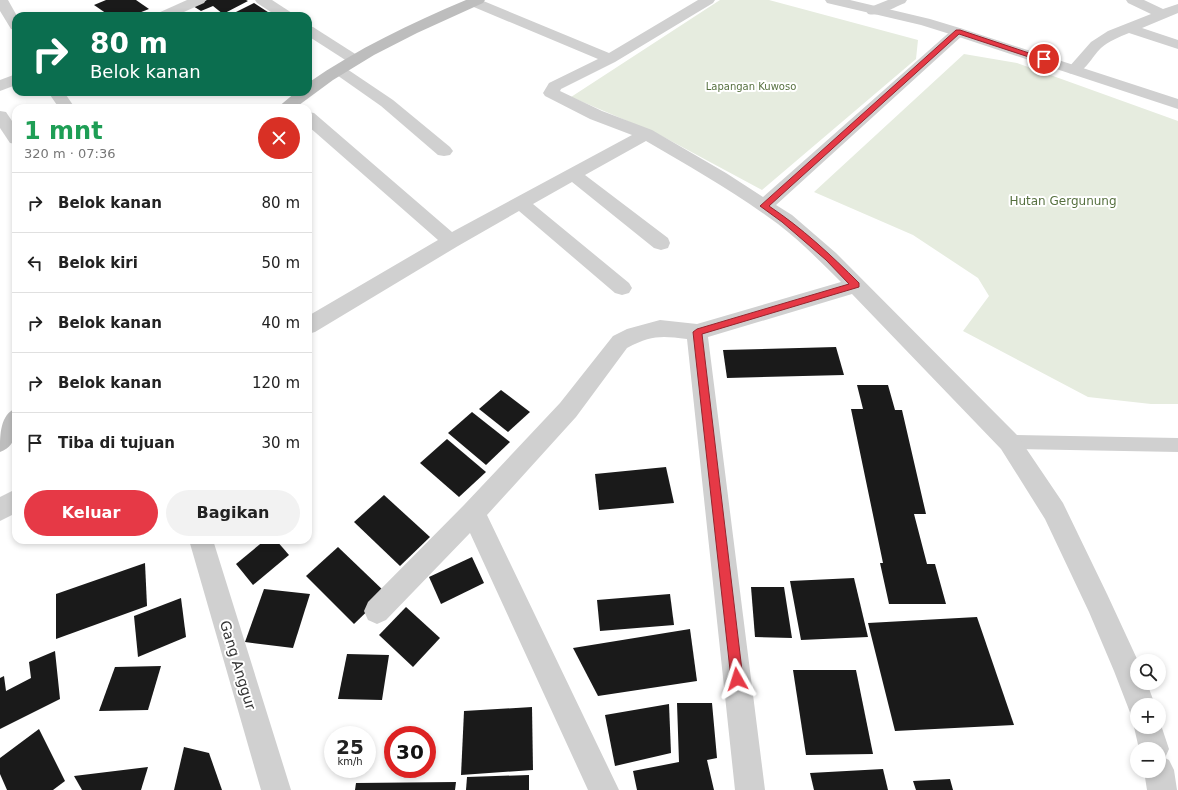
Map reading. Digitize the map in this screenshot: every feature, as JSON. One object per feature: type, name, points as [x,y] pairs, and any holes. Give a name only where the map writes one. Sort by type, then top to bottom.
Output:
[{"type":"main road","points":[[312,87],[354,60],[392,39],[476,1]]},
{"type":"main road","points":[[293,104],[302,96]]},
{"type":"main road","points":[[0,442],[12,423]]},
{"type":"street","points":[[1,0],[12,19]]},
{"type":"street","points":[[172,12],[200,0]]},
{"type":"street","points":[[262,0],[281,12]]},
{"type":"street","points":[[708,0],[610,59],[555,86],[551,90],[551,93],[596,115],[646,134],[720,177],[785,220],[829,258],[1009,442],[1054,511],[1127,668],[1138,698]]},
{"type":"street","points":[[832,0],[873,11],[925,22],[1178,104]]},
{"type":"street","points":[[873,11],[900,0]]},
{"type":"street","points":[[1133,0],[1163,14]]},
{"type":"street","points":[[476,1],[610,59]]},
{"type":"street","points":[[186,6],[194,12]]},
{"type":"street","points":[[1074,70],[1096,45],[1113,34],[1178,8]]},
{"type":"street","points":[[1129,28],[1178,45]]},
{"type":"street","points":[[764,206],[958,32]]},
{"type":"street","points":[[312,33],[354,60]]},
{"type":"street","points":[[339,70],[387,103],[444,151]]},
{"type":"street","points":[[0,86],[12,81]]},
{"type":"street","points":[[0,116],[12,133]]},
{"type":"street","points":[[312,120],[451,241]]},
{"type":"street","points":[[312,324],[451,241],[646,134]]},
{"type":"street","points":[[573,174],[661,242]]},
{"type":"street","points":[[521,203],[622,288]]},
{"type":"street","points":[[377,611],[473,513],[568,410],[620,342],[634,335],[660,328],[697,332],[856,285]]},
{"type":"street","points":[[697,332],[750,790]]},
{"type":"street","points":[[0,510],[12,502]]},
{"type":"street","points":[[473,513],[604,790]]},
{"type":"street","name":"Gang Anggur","points":[[202,544],[276,790]]},
{"type":"street","points":[[1160,778],[1162,790]]},
{"type":"lane","points":[[1009,442],[1178,445]]},
{"type":"green space","name":"Lapangan Kuwoso","points":[[720,0],[769,0],[918,40],[916,59],[762,190],[658,134],[571,97]]},
{"type":"green space","name":"Hutan Gergunung","points":[[964,54],[1017,63],[1178,121],[1178,404],[1151,404],[1088,397],[963,331],[989,296],[978,278],[913,235],[814,192]]},
{"type":"building","points":[[106,0],[136,0],[149,9],[141,12],[104,12],[94,5]]},
{"type":"building","points":[[207,0],[248,1],[227,12],[220,12],[213,6],[201,11],[193,6]]},
{"type":"building","points":[[254,3],[268,12],[236,12]]},
{"type":"building","points":[[836,347],[844,375],[727,378],[723,350]]},
{"type":"building","points":[[857,385],[888,385],[895,410],[902,410],[926,514],[914,514],[927,564],[935,564],[946,604],[889,604],[880,563],[883,563],[851,409],[863,409]]},
{"type":"building","points":[[501,390],[530,412],[508,432],[479,409]]},
{"type":"building","points":[[472,412],[510,442],[486,465],[448,433]]},
{"type":"building","points":[[447,439],[486,472],[459,497],[420,463]]},
{"type":"building","points":[[666,467],[674,503],[599,510],[595,474]]},
{"type":"building","points":[[384,495],[430,537],[400,566],[354,522]]},
{"type":"building","points":[[260,544],[279,544],[289,555],[253,585],[236,564]]},
{"type":"building","points":[[338,547],[386,593],[354,624],[306,576]]},
{"type":"building","points":[[472,557],[484,583],[441,604],[429,577]]},
{"type":"building","points":[[145,563],[147,606],[56,639],[56,594]]},
{"type":"building","points":[[854,578],[868,637],[801,640],[790,581]]},
{"type":"building","points":[[751,587],[784,587],[792,638],[755,637]]},
{"type":"building","points":[[264,589],[310,594],[293,648],[245,642]]},
{"type":"building","points":[[670,594],[674,625],[600,631],[597,600]]},
{"type":"building","points":[[181,598],[186,637],[138,657],[134,616]]},
{"type":"building","points":[[406,607],[440,638],[413,667],[379,635]]},
{"type":"building","points":[[977,617],[1014,725],[895,731],[868,623]]},
{"type":"building","points":[[690,629],[697,681],[598,696],[573,648]]},
{"type":"building","points":[[55,651],[60,699],[0,729],[0,678],[4,676],[6,691],[31,678],[29,662]]},
{"type":"building","points":[[347,654],[389,655],[382,700],[338,699]]},
{"type":"building","points":[[161,666],[148,710],[99,711],[115,667]]},
{"type":"building","points":[[793,670],[856,670],[873,754],[806,755]]},
{"type":"building","points":[[677,703],[712,703],[717,758],[707,760],[714,790],[637,790],[633,771],[679,762]]},
{"type":"building","points":[[669,704],[671,753],[615,766],[605,715]]},
{"type":"building","points":[[532,707],[533,770],[461,775],[464,711]]},
{"type":"building","points":[[39,729],[65,781],[53,790],[7,790],[0,774],[0,758]]},
{"type":"building","points":[[184,747],[209,753],[222,790],[174,790]]},
{"type":"building","points":[[148,767],[141,790],[82,790],[74,776]]},
{"type":"building","points":[[883,769],[888,790],[814,790],[810,773]]},
{"type":"building","points":[[529,775],[529,790],[466,790],[467,777]]},
{"type":"building","points":[[950,779],[953,790],[916,790],[913,781]]},
{"type":"building","points":[[456,782],[455,790],[355,790],[356,783]]},
{"type":"route","points":[[737,679],[697,332],[856,285],[829,258],[785,220],[764,206],[958,32],[1044,59]]}]
